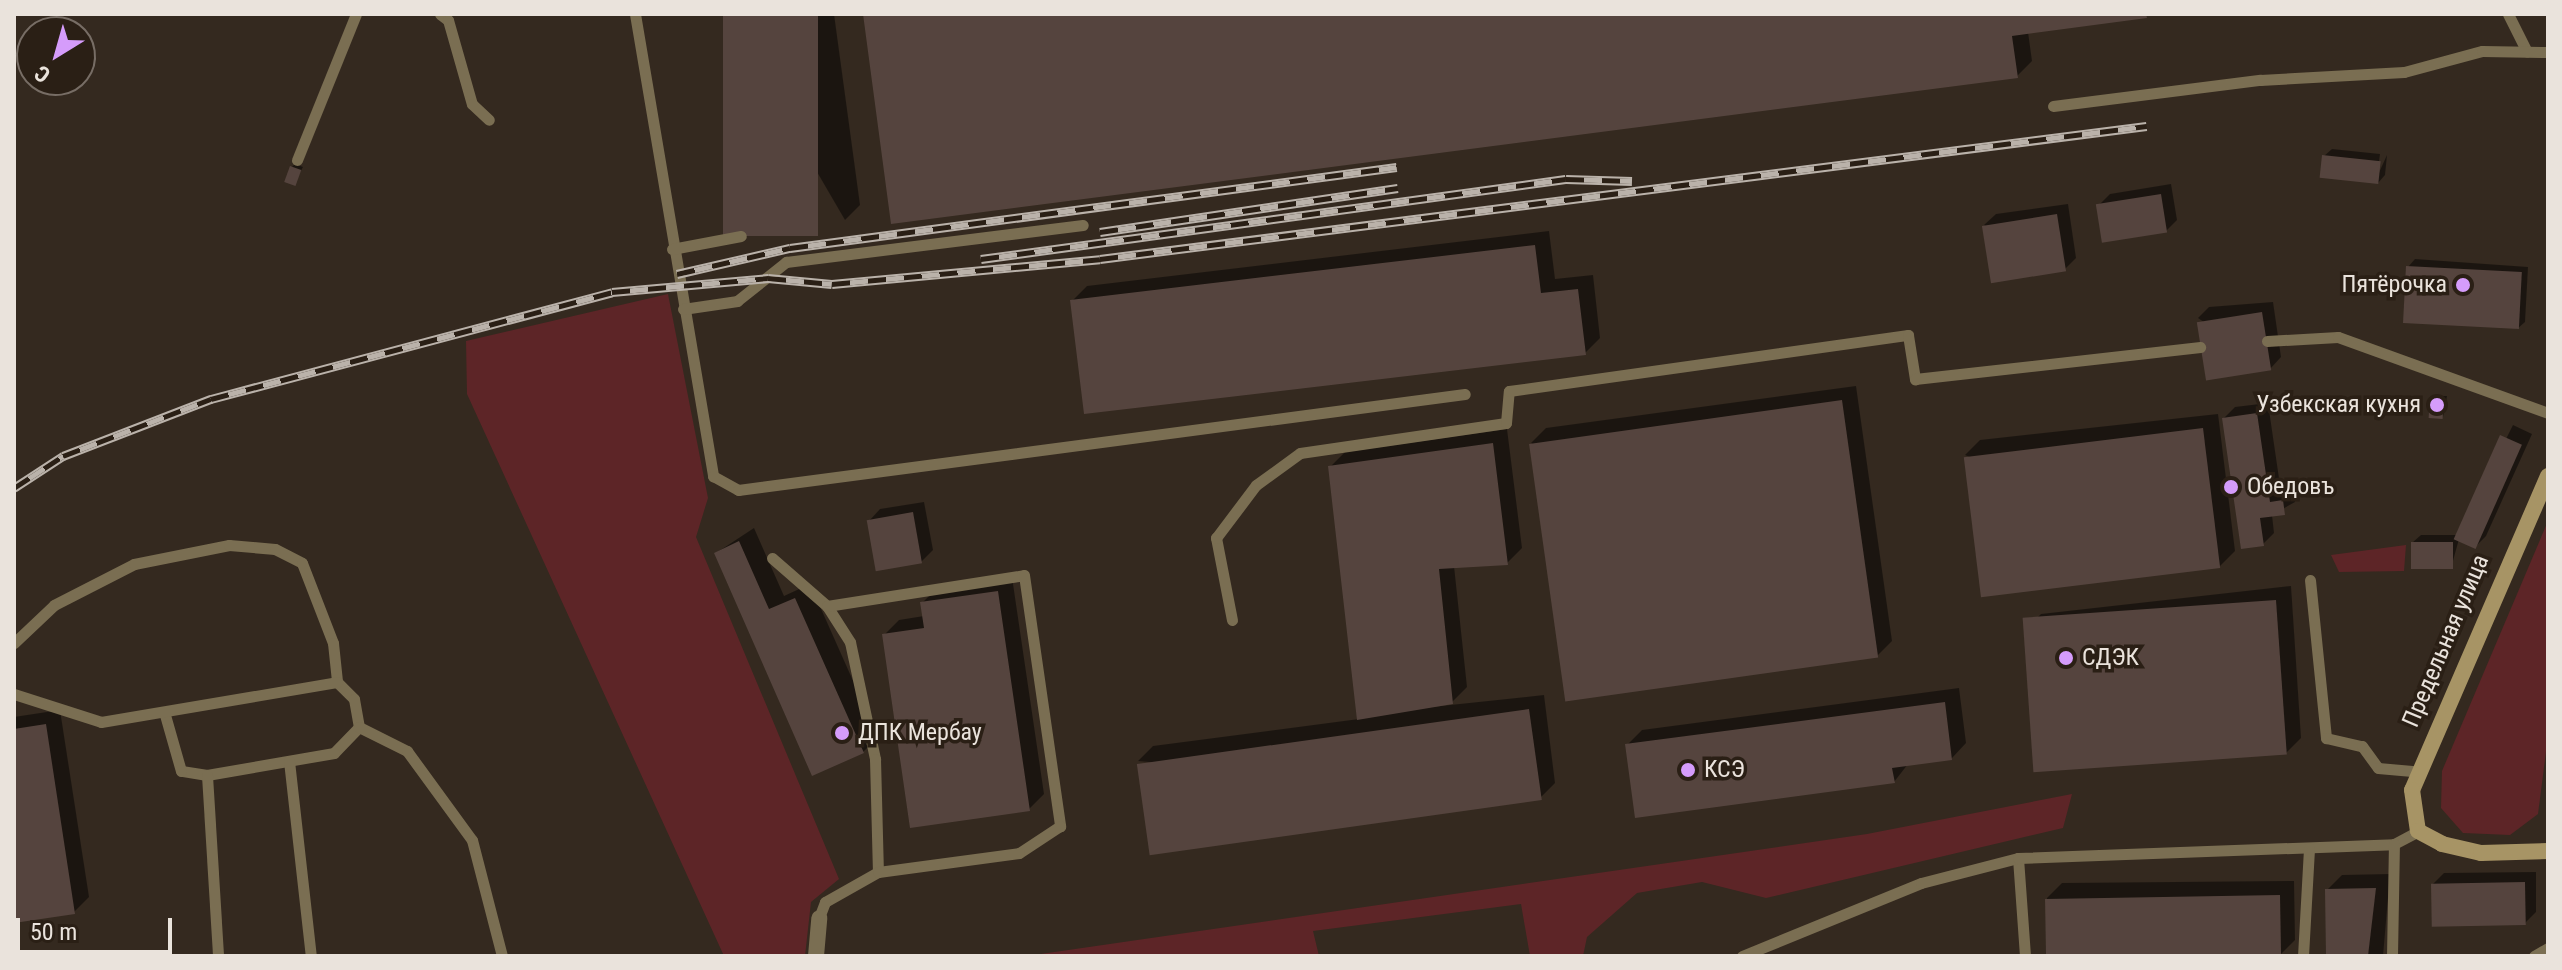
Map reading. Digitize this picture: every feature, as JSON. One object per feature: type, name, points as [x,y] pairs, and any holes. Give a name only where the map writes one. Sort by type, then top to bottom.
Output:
[{"type":"street","name":"Предельная улица","points":[[2418,831],[2415,771],[2548,476]]},
{"type":"street","points":[[2418,831],[2481,853],[2548,851]]},
{"type":"street","points":[[816,956],[819,918]]},
{"type":"lane","points":[[297,160],[356,14]]},
{"type":"lane","points":[[440,14],[448,20],[472,104],[489,120]]},
{"type":"lane","points":[[635,14],[672,249],[713,476],[738,490],[1465,394]]},
{"type":"lane","points":[[2508,14],[2527,52]]},
{"type":"lane","points":[[2053,106],[2260,80],[2404,72],[2482,51],[2548,52]]},
{"type":"lane","points":[[683,309],[737,301],[786,262],[1083,225]]},
{"type":"lane","points":[[672,249],[741,236]]},
{"type":"lane","points":[[1232,620],[1216,538],[1256,485],[1300,453],[1506,423],[1509,391],[1908,335],[1915,379],[2200,347]]},
{"type":"lane","points":[[2267,341],[2348,340],[2548,413]]},
{"type":"lane","points":[[14,643],[54,605],[134,564],[229,545],[275,549],[302,563],[333,643],[337,682],[354,699],[359,727]]},
{"type":"lane","points":[[772,558],[827,606],[850,642],[875,759],[878,872]]},
{"type":"lane","points":[[819,918],[825,902],[878,872],[1019,853],[1060,826],[1024,575],[827,606]]},
{"type":"lane","points":[[2310,580],[2326,738],[2362,746],[2378,768],[2415,771]]},
{"type":"lane","points":[[14,694],[101,722],[165,715],[337,682]]},
{"type":"lane","points":[[165,715],[181,771],[207,775],[334,753],[359,727]]},
{"type":"lane","points":[[359,727],[407,751],[472,840],[502,956]]},
{"type":"lane","points":[[289,761],[311,956]]},
{"type":"lane","points":[[207,775],[218,956]]},
{"type":"lane","points":[[1742,956],[1921,883],[2018,858],[2394,844],[2418,831]]},
{"type":"lane","points":[[2392,956],[2394,844]]},
{"type":"lane","points":[[2303,956],[2309,848]]},
{"type":"lane","points":[[2018,858],[2025,956]]},
{"type":"lane","points":[[2534,956],[2548,948]]},
{"type":"shaded area","points":[[668,294],[708,498],[696,537],[839,879],[811,902],[805,956],[724,956],[467,394],[466,341]]},
{"type":"shaded area","points":[[2548,521],[2548,736],[2538,814],[2510,835],[2463,833],[2441,808],[2442,771]]},
{"type":"shaded area","points":[[2406,545],[2404,571],[2339,572],[2331,555]]},
{"type":"shaded area","points":[[2072,794],[2063,828],[1766,898],[1702,882],[1637,893],[1587,937],[1583,956],[1530,956],[1521,904],[1313,931],[1319,956],[1027,956],[1867,834]]},
{"type":"building","points":[[723,14],[818,14],[818,236],[723,236]]},
{"type":"building","points":[[863,14],[2146,14],[2147,18],[2012,36],[2018,78],[891,224]]},
{"type":"building","points":[[2322,155],[2381,161],[2378,184],[2320,178]]},
{"type":"building","points":[[290,166],[301,170],[295,186],[284,182]]},
{"type":"building","points":[[2161,194],[2167,233],[2102,243],[2096,204]]},
{"type":"building","points":[[2057,214],[2066,271],[1991,283],[1982,226]]},
{"type":"building","points":[[1535,245],[1541,293],[1578,289],[1586,355],[1084,414],[1070,300]]},
{"type":"building","points":[[2406,266],[2522,272],[2519,329],[2403,323]]},
{"type":"building","points":[[2262,312],[2271,370],[2206,381],[2197,322]]},
{"type":"building","points":[[2430,398],[2444,399],[2443,419],[2429,418]]},
{"type":"building","points":[[1842,400],[1878,657],[1565,701],[1529,444]]},
{"type":"building","points":[[2257,413],[2270,502],[2283,500],[2285,515],[2260,518],[2264,546],[2241,549],[2222,418]]},
{"type":"building","points":[[2203,428],[2220,568],[1981,597],[1964,457]]},
{"type":"building","points":[[2500,435],[2522,445],[2476,549],[2454,539]]},
{"type":"building","points":[[1493,443],[1508,565],[1439,569],[1453,704],[1357,720],[1328,466]]},
{"type":"building","points":[[913,512],[922,563],[876,571],[867,520]]},
{"type":"building","points":[[739,541],[769,609],[795,598],[864,753],[812,776],[714,553]]},
{"type":"building","points":[[2411,542],[2453,542],[2453,569],[2411,569]]},
{"type":"building","points":[[998,591],[1030,811],[910,828],[882,634],[924,628],[920,602]]},
{"type":"building","points":[[2276,600],[2287,755],[2033,772],[2023,618]]},
{"type":"building","points":[[1945,702],[1952,760],[1892,768],[1895,783],[1635,818],[1625,744]]},
{"type":"building","points":[[1529,709],[1542,800],[1150,855],[1137,764]]},
{"type":"building","points":[[46,724],[75,914],[14,923],[14,729]]},
{"type":"building","points":[[2525,882],[2526,925],[2432,927],[2431,884]]},
{"type":"building","points":[[2376,888],[2368,956],[2326,956],[2325,889]]},
{"type":"building","points":[[2280,895],[2281,956],[2046,956],[2045,899]]},
{"type":"railway","points":[[14,488],[63,456],[211,399],[612,292],[768,278],[832,284],[1100,259],[2147,126]]},
{"type":"railway","points":[[677,274],[790,248],[1397,167]]},
{"type":"railway","points":[[981,259],[1566,179],[1632,181]]},
{"type":"railway","points":[[1100,232],[1398,188]]},
{"type":"place","name":"Пятёрочка","points":[[2463,285]]},
{"type":"place","name":"Узбекская кухня","points":[[2437,405]]},
{"type":"place","name":"Обедовъ","points":[[2231,487]]},
{"type":"place","name":"СДЭК","points":[[2066,658]]},
{"type":"place","name":"ДПК Мербау","points":[[842,733]]},
{"type":"place","name":"КСЭ","points":[[1688,770]]}]
